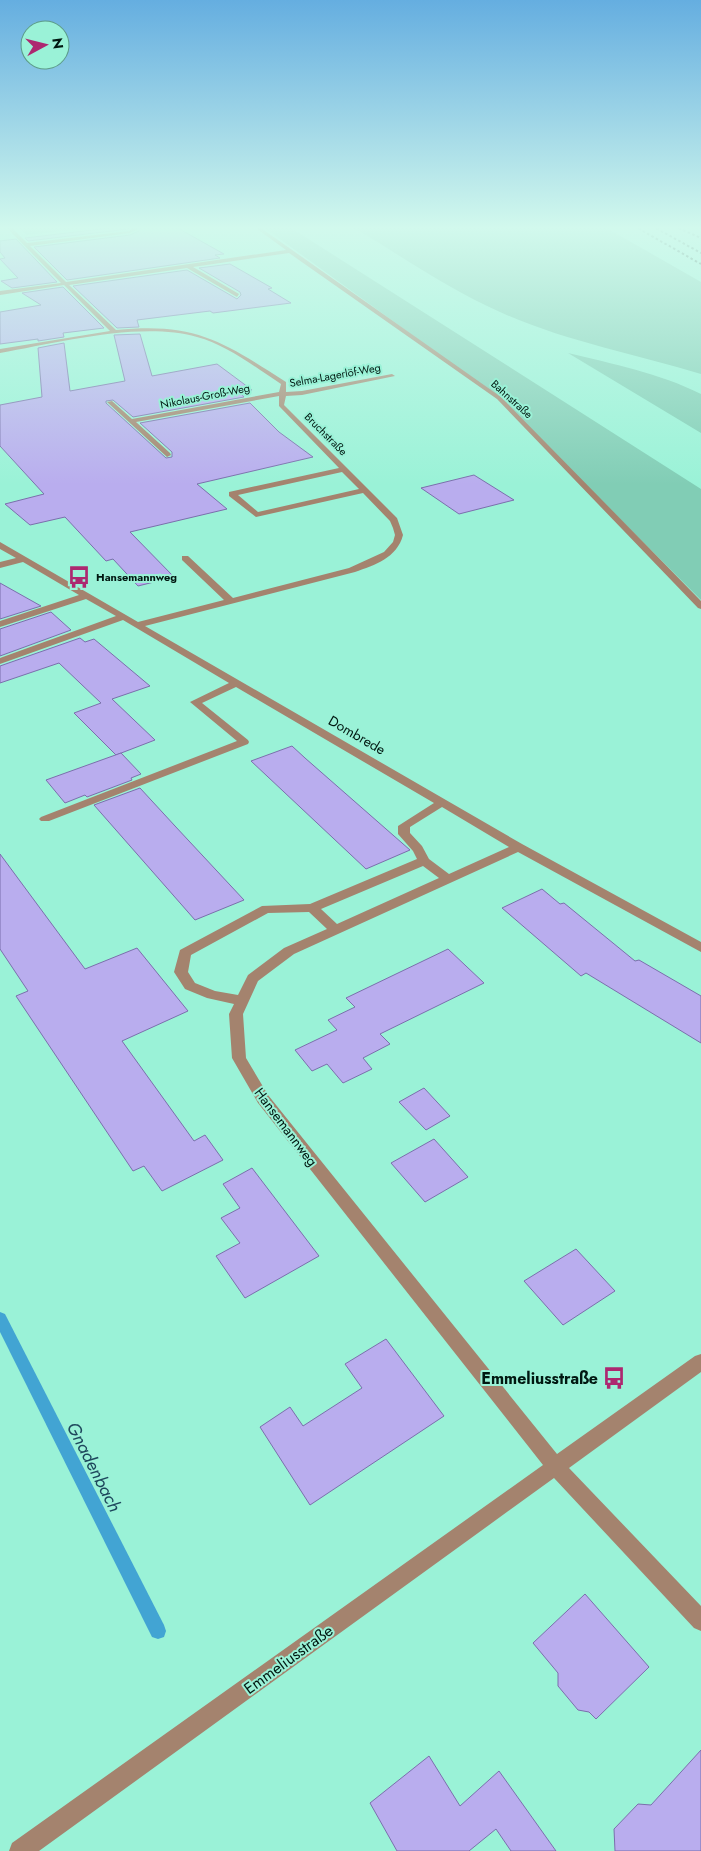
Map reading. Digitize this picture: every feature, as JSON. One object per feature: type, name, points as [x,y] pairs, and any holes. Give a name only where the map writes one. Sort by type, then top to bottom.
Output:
[{"type":"street","points":[[94,312],[115,333]]},
{"type":"street","name":"Bahnstraße","points":[[379,312],[499,398],[701,606]]},
{"type":"street","name":"Bruchstraße","points":[[115,333],[174,330],[200,335],[249,360],[284,383],[281,405],[394,520],[399,534],[394,547],[378,559],[352,570],[136,625]]},
{"type":"street","points":[[0,351],[115,333]]},
{"type":"street","name":"Selma-Lagerlöf-Weg","points":[[282,394],[302,393],[392,376]]},
{"type":"street","name":"Nikolaus-Groß-Weg","points":[[133,421],[282,394]]},
{"type":"street","points":[[110,402],[133,421],[166,455]]},
{"type":"street","points":[[344,468],[232,494],[256,515],[366,490]]},
{"type":"street","name":"Dombrede","points":[[0,545],[518,847],[701,948]]},
{"type":"street","points":[[185,558],[231,601]]},
{"type":"street","points":[[0,565],[23,559]]},
{"type":"street","points":[[0,624],[85,596]]},
{"type":"street","points":[[0,662],[123,618]]},
{"type":"street","points":[[45,819],[244,742],[195,702],[236,683]]},
{"type":"street","points":[[442,802],[404,826],[404,834],[418,849],[424,861],[448,879]]},
{"type":"street","name":"Hansemannweg","points":[[518,847],[289,951],[253,978],[236,1014],[239,1058],[263,1099],[556,1467]]},
{"type":"street","points":[[242,1001],[212,995],[190,986],[181,972],[185,953],[266,909],[312,908],[424,861]]},
{"type":"street","points":[[312,908],[336,930]]},
{"type":"street","name":"Emmeliusstraße","points":[[20,1851],[701,1362]]},
{"type":"street","points":[[556,1467],[701,1621]]},
{"type":"shaded area","points":[[381,312],[424,312],[701,489],[701,600],[499,398]]},
{"type":"shaded area","points":[[501,312],[701,312],[701,374],[574,339]]},
{"type":"shaded area","points":[[568,353],[619,365],[669,380],[701,394],[701,433]]},
{"type":"building","points":[[0,312],[88,312],[104,328],[63,333],[64,337],[38,341],[38,339],[0,344]]},
{"type":"building","points":[[101,312],[199,312],[137,320],[139,327],[117,328]]},
{"type":"building","points":[[140,334],[152,376],[217,364],[252,390],[240,392],[244,397],[133,417],[113,400],[106,401],[166,458],[172,457],[172,452],[140,423],[250,403],[279,432],[313,457],[197,484],[227,509],[130,532],[174,577],[138,586],[113,559],[106,561],[65,517],[30,525],[5,504],[44,494],[0,446],[0,405],[42,397],[38,348],[48,346],[64,343],[70,391],[125,381],[114,335]]},
{"type":"building","points":[[474,475],[514,500],[459,514],[421,488]]},
{"type":"building","points":[[0,583],[41,606],[0,619]]},
{"type":"building","points":[[51,612],[71,630],[0,656],[0,629]]},
{"type":"building","points":[[80,638],[85,642],[94,639],[150,686],[112,699],[155,740],[116,755],[74,713],[101,703],[59,663],[0,683],[0,666]]},
{"type":"building","points":[[292,746],[410,850],[366,869],[251,761]]},
{"type":"building","points":[[121,753],[141,774],[131,778],[132,780],[87,797],[85,795],[65,803],[46,780]]},
{"type":"building","points":[[140,788],[244,900],[195,920],[94,805]]},
{"type":"building","points":[[0,854],[85,969],[137,948],[188,1011],[122,1041],[194,1141],[205,1135],[223,1160],[162,1191],[144,1166],[133,1171],[16,996],[28,991],[0,949]]},
{"type":"building","points":[[542,889],[560,904],[564,903],[635,961],[639,960],[701,996],[701,1043],[586,973],[581,976],[502,908]]},
{"type":"building","points":[[448,949],[484,983],[380,1034],[390,1044],[363,1058],[372,1069],[343,1083],[327,1064],[312,1071],[295,1050],[337,1030],[328,1020],[355,1007],[346,998]]},
{"type":"building","points":[[424,1088],[450,1116],[426,1130],[399,1102]]},
{"type":"building","points":[[434,1139],[468,1177],[425,1202],[391,1163]]},
{"type":"building","points":[[252,1168],[319,1256],[245,1298],[216,1256],[240,1243],[221,1218],[240,1208],[223,1184]]},
{"type":"building","points":[[576,1249],[615,1291],[563,1325],[524,1281]]},
{"type":"building","points":[[386,1339],[444,1416],[310,1505],[260,1427],[290,1407],[303,1426],[362,1388],[345,1364]]},
{"type":"building","points":[[585,1594],[649,1667],[596,1719],[589,1712],[578,1710],[558,1686],[558,1673],[533,1643]]},
{"type":"building","points":[[701,1750],[701,1851],[615,1851],[614,1829],[638,1804],[651,1805]]},
{"type":"building","points":[[429,1756],[460,1806],[499,1771],[556,1851],[511,1851],[496,1829],[469,1851],[397,1851],[370,1803]]},
{"type":"waterway","name":"Gnadenbach","points":[[0,1318],[158,1631]]},
{"type":"place","name":"Hansemannweg","points":[[79,577]]},
{"type":"place","name":"Emmeliusstraße","points":[[614,1378]]}]
